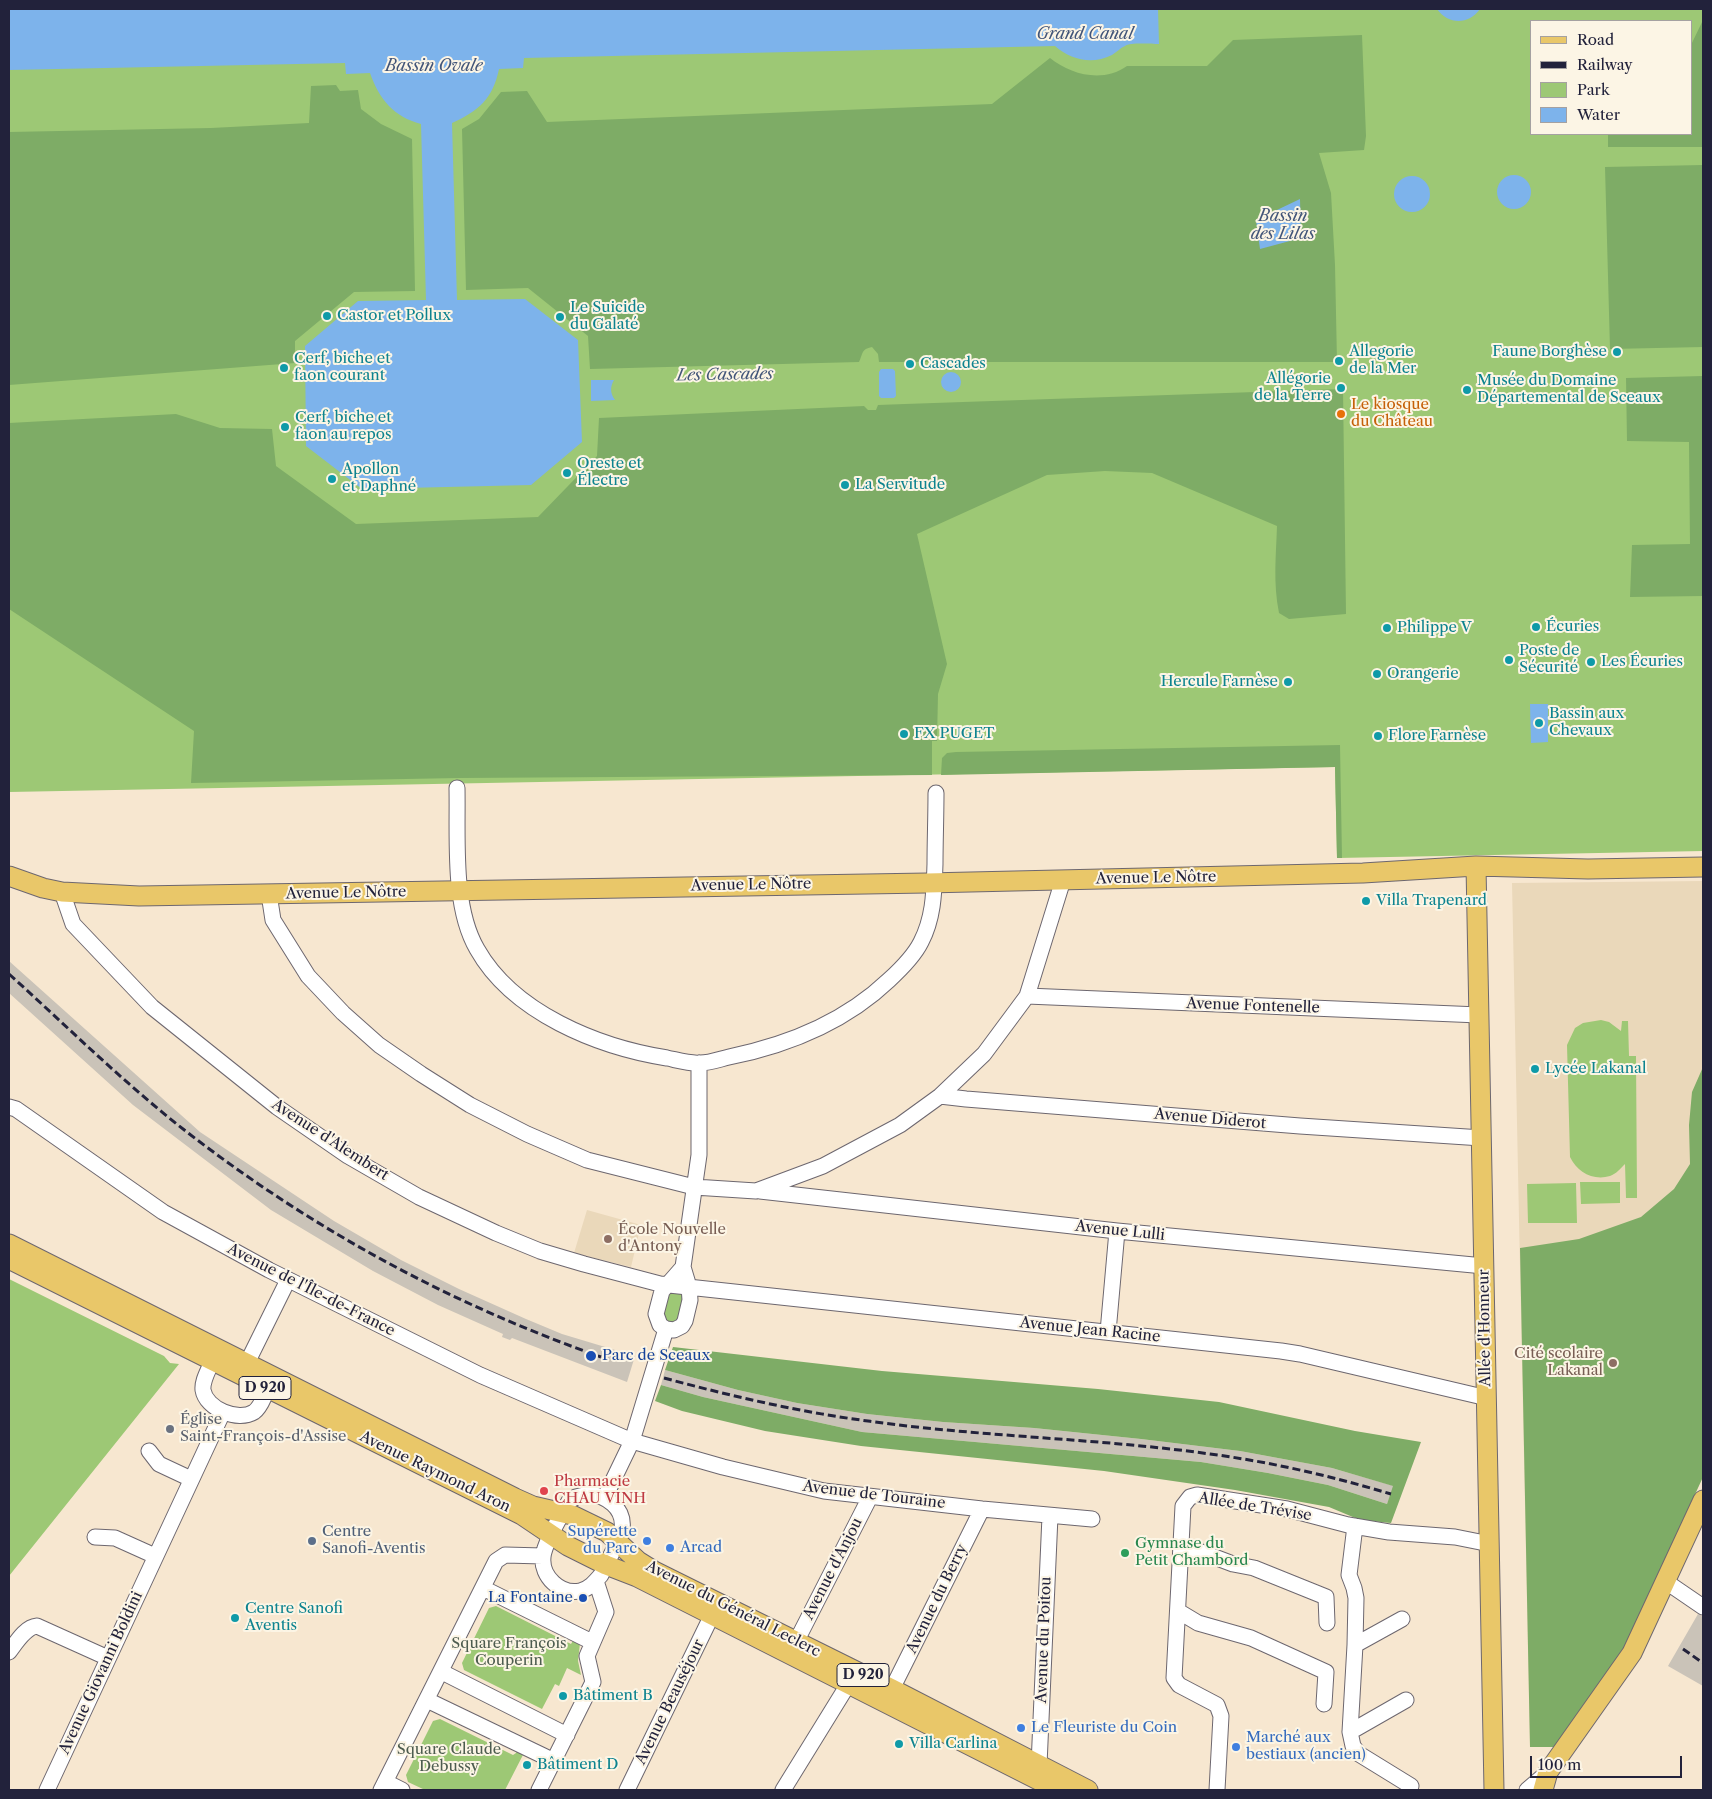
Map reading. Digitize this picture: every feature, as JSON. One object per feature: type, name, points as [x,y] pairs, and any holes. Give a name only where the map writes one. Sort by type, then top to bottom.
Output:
[{"type":"main road","name":"Avenue Le Nôtre","points":[[64,898],[108,901],[139,896],[460,891],[934,875],[1063,880],[1363,873],[1449,876],[1476,870],[1703,867]]},
{"type":"main road","name":"Allée d'Honneur","points":[[1476,870],[1494,1790]]},
{"type":"main road","points":[[9,876],[64,898]]},
{"type":"main road","points":[[9,885],[46,900],[64,898]]},
{"type":"main road","name":"Avenue Raymond Aron","points":[[9,1244],[516,1498],[533,1506],[568,1514]]},
{"type":"main road","name":"Avenue Raymond Aron","points":[[9,1258],[268,1390],[522,1515],[551,1536],[606,1565],[637,1577],[806,1662]]},
{"type":"main road","points":[[1543,1790],[1548,1772],[1632,1653],[1703,1500]]},
{"type":"main road","name":"Avenue du Général Leclerc","points":[[568,1514],[607,1532],[638,1561],[654,1571],[892,1689],[1035,1778],[1088,1790]]},
{"type":"main road","name":"Avenue du Général Leclerc","points":[[806,1662],[1058,1790]]},
{"type":"street","points":[[457,788],[460,891],[464,921],[477,949],[497,978],[522,1002],[557,1022],[604,1042],[654,1056],[699,1063],[745,1054],[810,1033],[843,1016],[872,996],[901,970],[921,942],[933,913],[936,793]]},
{"type":"street","points":[[756,1191],[824,1166],[900,1125],[940,1096],[984,1054],[1027,996],[1063,880]]},
{"type":"street","name":"Avenue Lulli","points":[[270,894],[272,920],[308,976],[343,1013],[379,1045],[470,1105],[527,1134],[587,1160],[694,1187],[756,1191],[1117,1231],[1484,1266]]},
{"type":"street","name":"Avenue d'Alembert","points":[[64,898],[73,924],[152,1007],[277,1108],[348,1156],[419,1196],[496,1233],[584,1264],[660,1284],[669,1284]]},
{"type":"street","name":"Avenue Fontenelle","points":[[1027,996],[1479,1015]]},
{"type":"street","points":[[683,1267],[662,1291],[656,1314],[660,1325],[666,1329],[678,1328],[685,1321],[690,1300],[690,1287],[683,1267],[699,1155],[699,1063]]},
{"type":"street","name":"Avenue Diderot","points":[[940,1096],[1300,1126],[1482,1138]]},
{"type":"street","name":"Avenue de l'Île-de-France","points":[[9,1107],[16,1109],[163,1212],[288,1280],[480,1375],[632,1441]]},
{"type":"street","points":[[1108,1332],[1117,1231]]},
{"type":"street","points":[[247,1363],[288,1280]]},
{"type":"street","points":[[669,1284],[690,1287]]},
{"type":"street","name":"Avenue Jean Racine","points":[[690,1287],[1300,1354],[1487,1398]]},
{"type":"street","points":[[605,1498],[632,1441],[666,1329]]},
{"type":"street","points":[[212,1361],[203,1382],[203,1390],[205,1397],[212,1405],[223,1412],[238,1415],[246,1415],[253,1412],[259,1407],[268,1390]]},
{"type":"street","name":"Avenue Giovanni Boldini","points":[[46,1790],[223,1412]]},
{"type":"street","name":"Avenue de Touraine","points":[[632,1441],[824,1491],[1092,1520]]},
{"type":"street","points":[[150,1451],[159,1464],[191,1479]]},
{"type":"street","points":[[588,1494],[605,1498],[614,1504],[620,1514],[622,1530],[606,1565],[596,1581],[587,1588],[573,1591],[560,1588],[548,1577],[543,1567],[543,1556],[551,1536],[568,1514],[569,1501],[588,1494]]},
{"type":"street","name":"Allée de Trévise","points":[[1217,1790],[1221,1716],[1217,1705],[1178,1685],[1174,1678],[1183,1506],[1190,1497],[1197,1495],[1287,1509],[1355,1526],[1389,1532],[1455,1538],[1490,1544]]},
{"type":"street","name":"Avenue d'Anjou","points":[[796,1642],[870,1497]]},
{"type":"street","name":"Avenue du Berry","points":[[892,1689],[982,1509]]},
{"type":"street","name":"Avenue du Poitou","points":[[1035,1778],[1050,1516]]},
{"type":"street","points":[[1355,1526],[1349,1575],[1356,1598],[1350,1732],[1353,1746],[1360,1754],[1409,1789]]},
{"type":"street","points":[[95,1537],[115,1538],[155,1556]]},
{"type":"street","points":[[1180,1544],[1233,1564],[1254,1568],[1326,1597],[1327,1623]]},
{"type":"street","points":[[402,1790],[384,1786],[496,1561],[505,1556],[543,1556]]},
{"type":"street","points":[[539,1790],[593,1682],[587,1656],[606,1612],[596,1581]]},
{"type":"street","points":[[1665,1581],[1703,1607]]},
{"type":"street","points":[[483,1588],[592,1642]]},
{"type":"street","points":[[1178,1611],[1198,1623],[1251,1638],[1326,1672],[1324,1704]]},
{"type":"street","name":"Avenue Beauséjour","points":[[627,1790],[712,1615]]},
{"type":"street","points":[[1355,1645],[1402,1620]]},
{"type":"street","points":[[9,1652],[27,1630],[37,1626],[108,1658]]},
{"type":"street","points":[[442,1672],[567,1735]]},
{"type":"street","points":[[783,1790],[849,1683]]},
{"type":"street","points":[[427,1700],[554,1761]]},
{"type":"street","points":[[1350,1732],[1406,1700]]},
{"type":"street","points":[[1527,1790],[1548,1772]]},
{"type":"shaded area","name":"Cité scolaire Lakanal","points":[[1703,881],[1703,1477],[1625,1646],[1530,1747],[1512,883]]},
{"type":"shaded area","points":[[9,961],[200,1132],[334,1221],[401,1260],[459,1289],[562,1334],[635,1356],[627,1382],[512,1338],[510,1340],[502,1337],[503,1334],[438,1305],[373,1271],[271,1210],[133,1105],[9,993]]},
{"type":"shaded area","name":"École Nouvelle d'Antony","points":[[587,1210],[641,1225],[631,1267],[574,1253]]},
{"type":"shaded area","points":[[665,1370],[738,1390],[797,1403],[867,1414],[943,1422],[1034,1428],[1240,1451],[1332,1468],[1394,1486],[1387,1504],[1328,1485],[1201,1462],[862,1432],[703,1397],[661,1385]]},
{"type":"shaded area","points":[[1698,1614],[1703,1617],[1703,1686],[1668,1666]]},
{"type":"green space","points":[[9,9],[1703,9],[1703,851],[1337,858],[1335,767],[9,792]]},
{"type":"green space","points":[[1703,20],[1703,147],[1608,147],[1608,135],[1692,135],[1692,43]]},
{"type":"green space","points":[[1362,35],[1366,136],[1364,150],[1319,153],[1331,193],[1337,362],[879,362],[878,354],[872,347],[864,351],[859,362],[590,369],[588,336],[528,288],[466,290],[462,129],[479,119],[501,92],[527,91],[547,122],[992,104],[1050,58],[1068,69],[1087,75],[1098,75],[1118,71],[1127,66],[1207,66],[1233,40]]},
{"type":"green space","points":[[336,85],[340,91],[358,90],[361,109],[381,124],[412,139],[415,291],[354,292],[295,341],[295,363],[9,385],[9,132],[211,128],[309,123],[311,86]]},
{"type":"green space","points":[[1703,165],[1703,347],[1610,349],[1605,167]]},
{"type":"green space","points":[[1703,376],[1703,596],[1630,597],[1632,545],[1690,544],[1689,442],[1627,441],[1626,378]]},
{"type":"green space","points":[[1343,389],[1346,614],[1289,619],[1279,613],[1275,580],[1277,526],[1152,473],[1105,471],[1047,475],[917,534],[947,664],[938,694],[937,741],[932,741],[932,775],[459,778],[191,783],[194,731],[9,609],[9,423],[176,414],[220,428],[272,429],[276,466],[356,524],[538,517],[597,456],[599,418],[864,406],[868,410],[876,410],[878,405]]},
{"type":"green space","points":[[1340,745],[1342,858],[1337,858],[1335,767],[941,775],[942,758],[947,753],[956,752]]},
{"type":"green space","points":[[1601,1020],[1609,1022],[1621,1031],[1622,1021],[1628,1021],[1629,1056],[1636,1056],[1637,1198],[1626,1198],[1625,1164],[1612,1175],[1598,1177],[1581,1171],[1570,1157],[1567,1045],[1575,1028],[1583,1023]]},
{"type":"green space","points":[[1703,1067],[1703,1477],[1625,1646],[1555,1747],[1530,1747],[1520,1248],[1579,1239],[1641,1217],[1674,1189],[1690,1164],[1689,1125],[1692,1092]]},
{"type":"green space","points":[[1580,1182],[1620,1182],[1620,1203],[1581,1204]]},
{"type":"green space","points":[[1576,1183],[1577,1223],[1528,1223],[1527,1184]]},
{"type":"green space","points":[[9,1279],[164,1356],[170,1363],[179,1364],[9,1576]]},
{"type":"green space","points":[[667,1292],[684,1292],[683,1318],[668,1324],[660,1310]]},
{"type":"green space","points":[[673,1347],[882,1371],[1098,1389],[1219,1402],[1355,1431],[1421,1442],[1391,1523],[1360,1520],[1329,1507],[1235,1490],[1104,1471],[861,1446],[765,1431],[682,1411],[655,1401],[661,1385],[703,1397],[862,1432],[1201,1462],[1328,1485],[1387,1504],[1393,1486],[1332,1468],[1240,1451],[1034,1428],[943,1422],[867,1414],[797,1403],[738,1390],[665,1370]]},
{"type":"green space","name":"Square François Couperin","points":[[496,1606],[571,1644],[574,1639],[580,1643],[578,1661],[581,1675],[567,1668],[559,1686],[555,1684],[542,1709],[464,1670],[462,1663],[489,1608]]},
{"type":"green space","name":"Square Claude Debussy","points":[[440,1719],[513,1755],[519,1747],[525,1751],[505,1790],[425,1790],[408,1782],[406,1775],[433,1721]]},
{"type":"water","points":[[9,9],[1158,9],[1159,44],[1128,45],[1112,55],[1097,60],[1075,58],[1055,46],[524,58],[523,68],[499,69],[489,96],[470,114],[452,123],[457,300],[525,299],[578,340],[582,442],[531,485],[362,489],[306,446],[305,346],[358,301],[426,300],[421,124],[403,117],[389,106],[378,91],[370,73],[346,74],[345,63],[9,70]]},
{"type":"water","points":[[1437,9],[1480,9],[1470,18],[1459,21],[1447,18]]},
{"type":"water","points":[[1514,175],[1521,176],[1526,180],[1530,185],[1530,199],[1526,204],[1521,208],[1514,209],[1507,208],[1502,204],[1498,199],[1497,192],[1498,185],[1502,180],[1507,176]]},
{"type":"water","points":[[1412,176],[1425,181],[1430,194],[1425,207],[1412,212],[1399,207],[1394,194],[1399,181]]},
{"type":"water","name":"Bassin des Lilas","points":[[1300,199],[1301,238],[1260,249],[1256,220]]},
{"type":"water","points":[[881,369],[893,369],[895,371],[896,396],[894,398],[881,398],[879,396],[879,372]]},
{"type":"water","points":[[951,372],[958,375],[961,382],[958,389],[951,392],[944,389],[941,382],[944,375]]},
{"type":"water","points":[[591,380],[614,380],[611,390],[615,400],[591,401]]},
{"type":"water","name":"Bassin aux Chevaux","points":[[1530,704],[1548,704],[1548,742],[1531,743]]},
{"type":"railway","points":[[9,974],[124,1080],[172,1120],[243,1174],[291,1206],[340,1236],[441,1290],[547,1337],[601,1357]]},
{"type":"railway","points":[[664,1378],[765,1403],[868,1421],[953,1431],[1124,1444],[1233,1457],[1301,1470],[1391,1494]]},
{"type":"railway","points":[[1683,1649],[1703,1663]]},
{"type":"place","name":"Castor et Pollux","points":[[327,316]]},
{"type":"place","name":"Le Suicide du Galaté","points":[[560,317]]},
{"type":"place","name":"Faune Borghèse","points":[[1617,352]]},
{"type":"place","name":"Allegorie de la Mer","points":[[1339,361]]},
{"type":"place","name":"Cascades","points":[[910,364]]},
{"type":"place","name":"Cerf, biche et faon courant","points":[[284,368]]},
{"type":"place","name":"Allégorie de la Terre","points":[[1341,388]]},
{"type":"place","name":"Musée du Domaine Départemental de Sceaux","points":[[1467,390]]},
{"type":"place","name":"Le kiosque du Château","points":[[1341,414]]},
{"type":"place","name":"Cerf, biche et faon au repos","points":[[285,427]]},
{"type":"place","name":"Oreste et Électre","points":[[567,473]]},
{"type":"place","name":"Apollon et Daphné","points":[[332,479]]},
{"type":"place","name":"La Servitude","points":[[845,485]]},
{"type":"place","name":"Écuries","points":[[1536,627]]},
{"type":"place","name":"Philippe V","points":[[1387,628]]},
{"type":"place","name":"Poste de Sécurité","points":[[1509,660]]},
{"type":"place","name":"Les Écuries","points":[[1591,662]]},
{"type":"place","name":"Orangerie","points":[[1377,674]]},
{"type":"place","name":"Hercule Farnèse","points":[[1288,682]]},
{"type":"place","name":"Bassin aux Chevaux","points":[[1539,723]]},
{"type":"place","name":"FX PUGET","points":[[904,734]]},
{"type":"place","name":"Flore Farnèse","points":[[1378,736]]},
{"type":"place","name":"Villa Trapenard","points":[[1366,901]]},
{"type":"place","name":"Lycée Lakanal","points":[[1535,1069]]},
{"type":"place","name":"École Nouvelle d'Antony","points":[[608,1239]]},
{"type":"place","name":"Parc de Sceaux","points":[[591,1356]]},
{"type":"place","name":"Cité scolaire Lakanal","points":[[1613,1363]]},
{"type":"place","name":"Église Saint-François-d'Assise","points":[[170,1429]]},
{"type":"place","name":"Pharmacie CHAU VINH","points":[[544,1491]]},
{"type":"place","name":"Centre Sanofi-Aventis","points":[[312,1541]]},
{"type":"place","name":"Supérette du Parc","points":[[647,1541]]},
{"type":"place","name":"Arcad","points":[[670,1548]]},
{"type":"place","name":"Gymnase du Petit Chambord","points":[[1125,1553]]},
{"type":"place","name":"La Fontaine","points":[[583,1598]]},
{"type":"place","name":"Centre Sanofi Aventis","points":[[235,1618]]},
{"type":"place","name":"Bâtiment B","points":[[563,1696]]},
{"type":"place","name":"Le Fleuriste du Coin","points":[[1021,1728]]},
{"type":"place","name":"Villa Carlina","points":[[899,1744]]},
{"type":"place","name":"Marché aux bestiaux (ancien)","points":[[1236,1747]]},
{"type":"place","name":"Bâtiment D","points":[[527,1765]]},
{"type":"water label","name":"Grand Canal","points":[[1085,34]]},
{"type":"water label","name":"Bassin Ovale","points":[[434,66]]},
{"type":"water label","name":"Les Cascades","points":[[725,375]]}]
